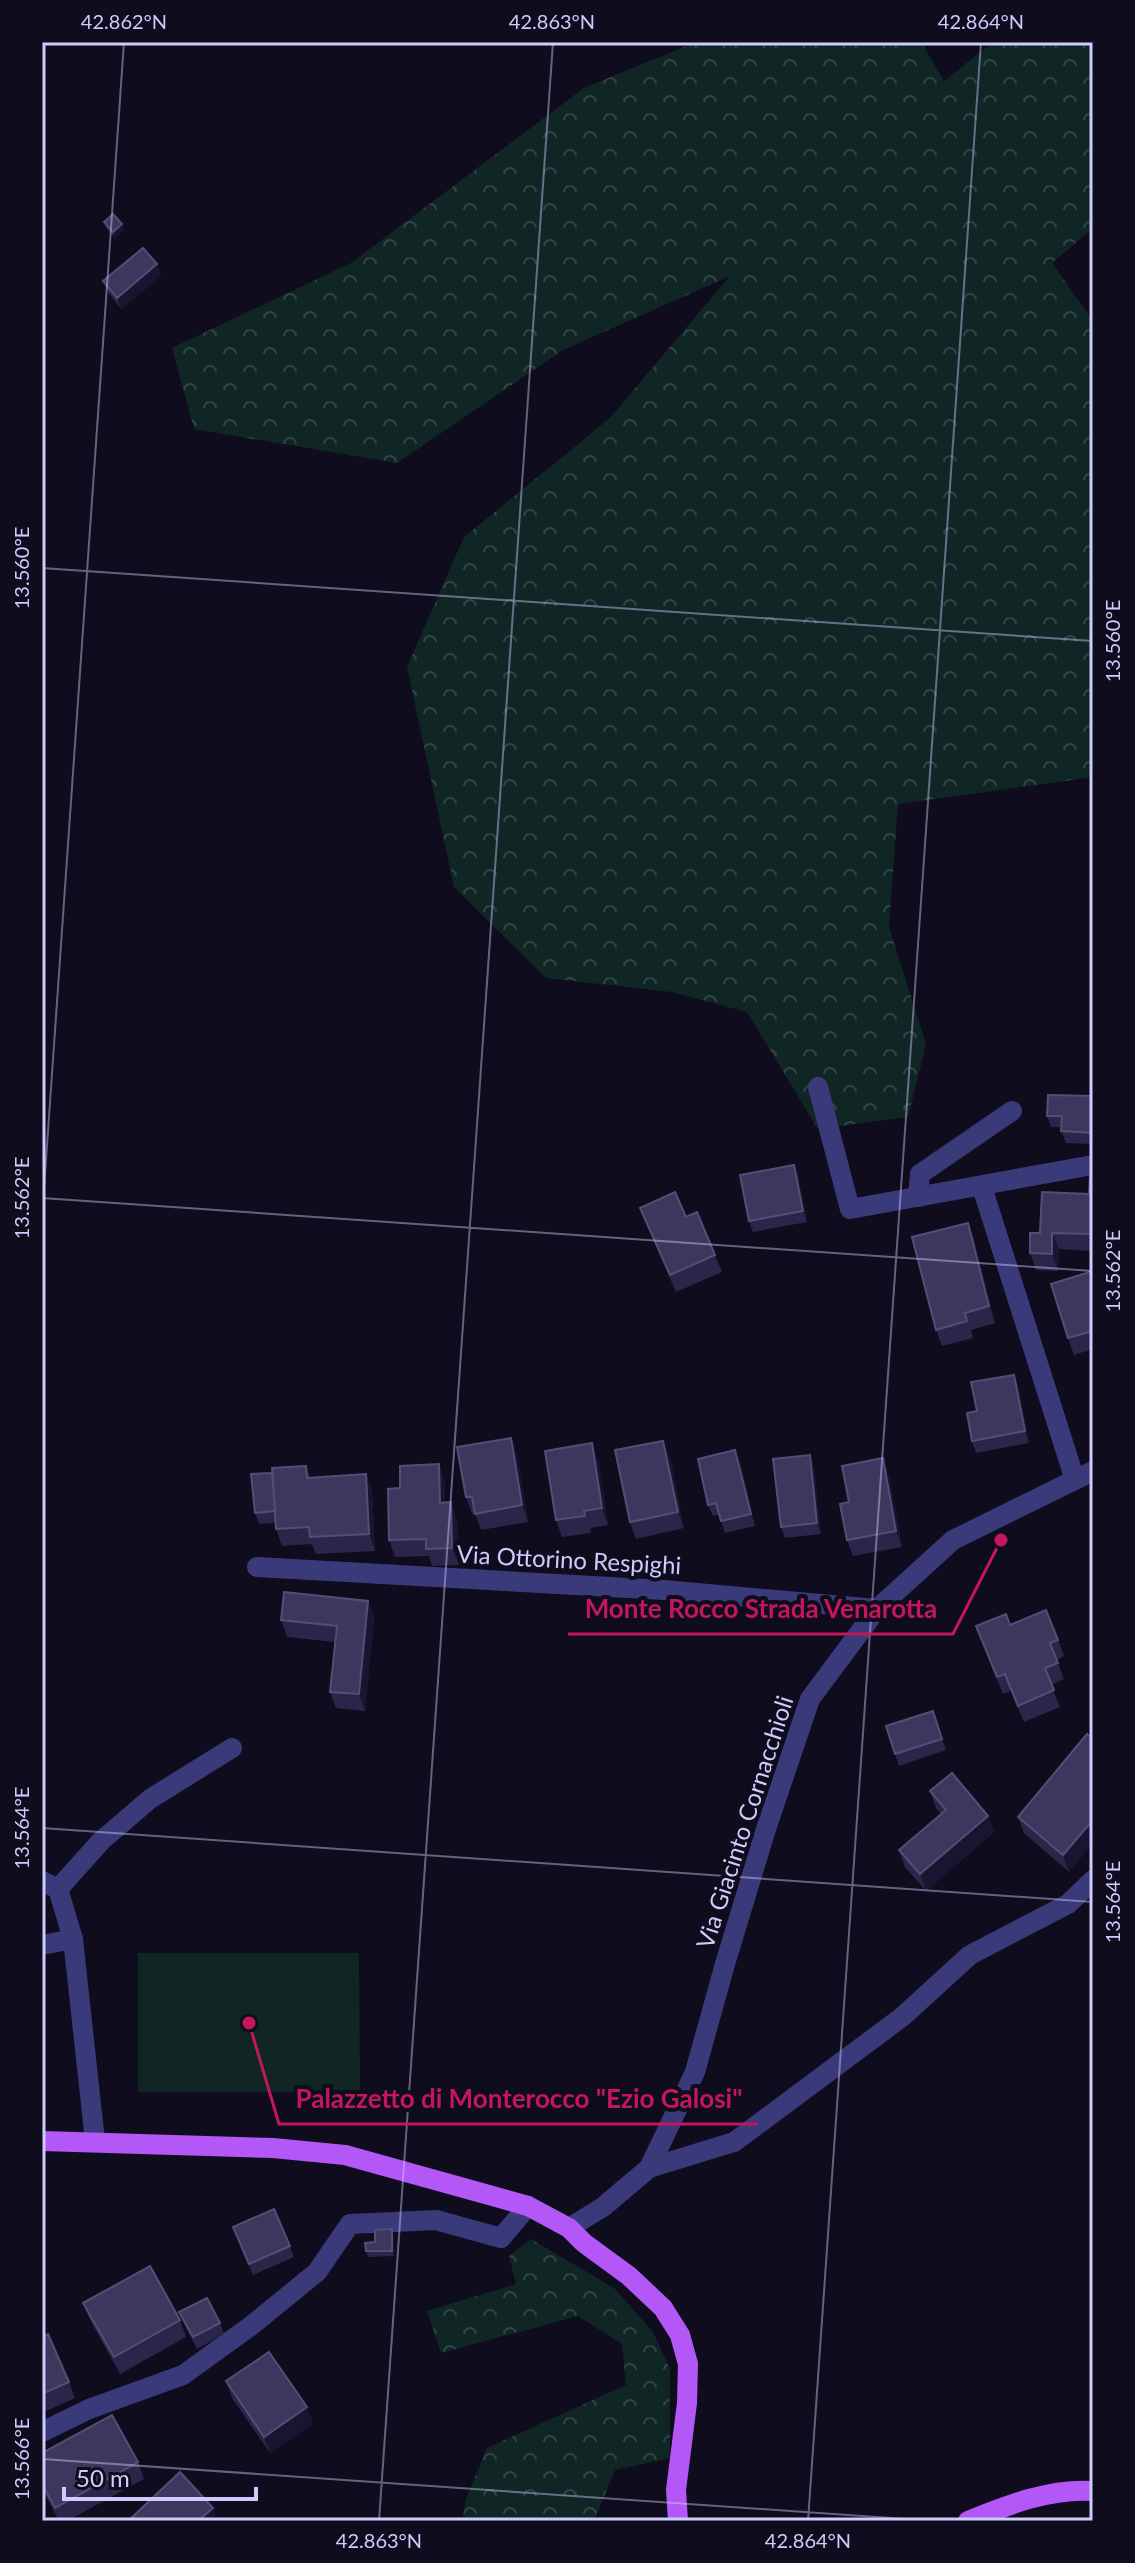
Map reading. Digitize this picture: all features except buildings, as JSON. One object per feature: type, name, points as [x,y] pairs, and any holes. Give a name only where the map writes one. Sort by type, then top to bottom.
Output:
[{"type":"main road","points":[[42,2141],[273,2148],[345,2155],[528,2206],[576,2236],[629,2276],[663,2308],[680,2335],[688,2364],[687,2403],[676,2490],[675,2513],[678,2521]]},
{"type":"main road","points":[[968,2521],[1042,2495],[1093,2491]]},
{"type":"street","points":[[818,1087],[850,1209],[1093,1165]]},
{"type":"street","points":[[918,1197],[920,1174],[1012,1111]]},
{"type":"street","points":[[982,1187],[1084,1476]]},
{"type":"street","name":"Via Giacinto Cornacchioli","points":[[576,2236],[603,2207],[649,2168],[695,2072],[766,1829],[810,1699],[877,1609],[953,1540],[1084,1476]]},
{"type":"street","name":"Via Ottorino Respighi","points":[[257,1567],[664,1590],[877,1609]]},
{"type":"street","points":[[95,2141],[73,1939],[50,1885],[150,1799],[232,1748]]},
{"type":"street","points":[[649,2168],[734,2142],[902,2017],[970,1955],[1068,1904],[1093,1880]]},
{"type":"street","points":[[42,1945],[73,1939]]},
{"type":"street","points":[[42,2432],[89,2409],[183,2375],[252,2325],[317,2272],[350,2224],[436,2220],[501,2238],[528,2206]]},
{"type":"green space","points":[[696,42],[921,42],[944,81],[993,42],[1093,42],[1093,228],[1052,263],[1093,321],[1093,777],[898,804],[889,927],[926,1044],[908,1117],[818,1129],[747,1012],[672,992],[546,978],[454,887],[407,667],[464,537],[610,418],[730,276],[563,350],[397,463],[194,429],[172,348],[351,263],[584,88]]},
{"type":"green space","points":[[138,1953],[359,1953],[360,2092],[138,2092]]},
{"type":"green space","points":[[531,2239],[614,2288],[653,2332],[670,2369],[670,2458],[615,2470],[594,2521],[462,2521],[466,2499],[487,2448],[626,2385],[622,2344],[578,2316],[441,2353],[427,2311],[516,2284],[509,2256]]},
{"type":"place","name":"Monte Rocco Strada Venarotta","points":[[1001,1540]]},
{"type":"place","name":"Palazzetto di Monterocco \"Ezio Galosi\"","points":[[249,2023]]}]
